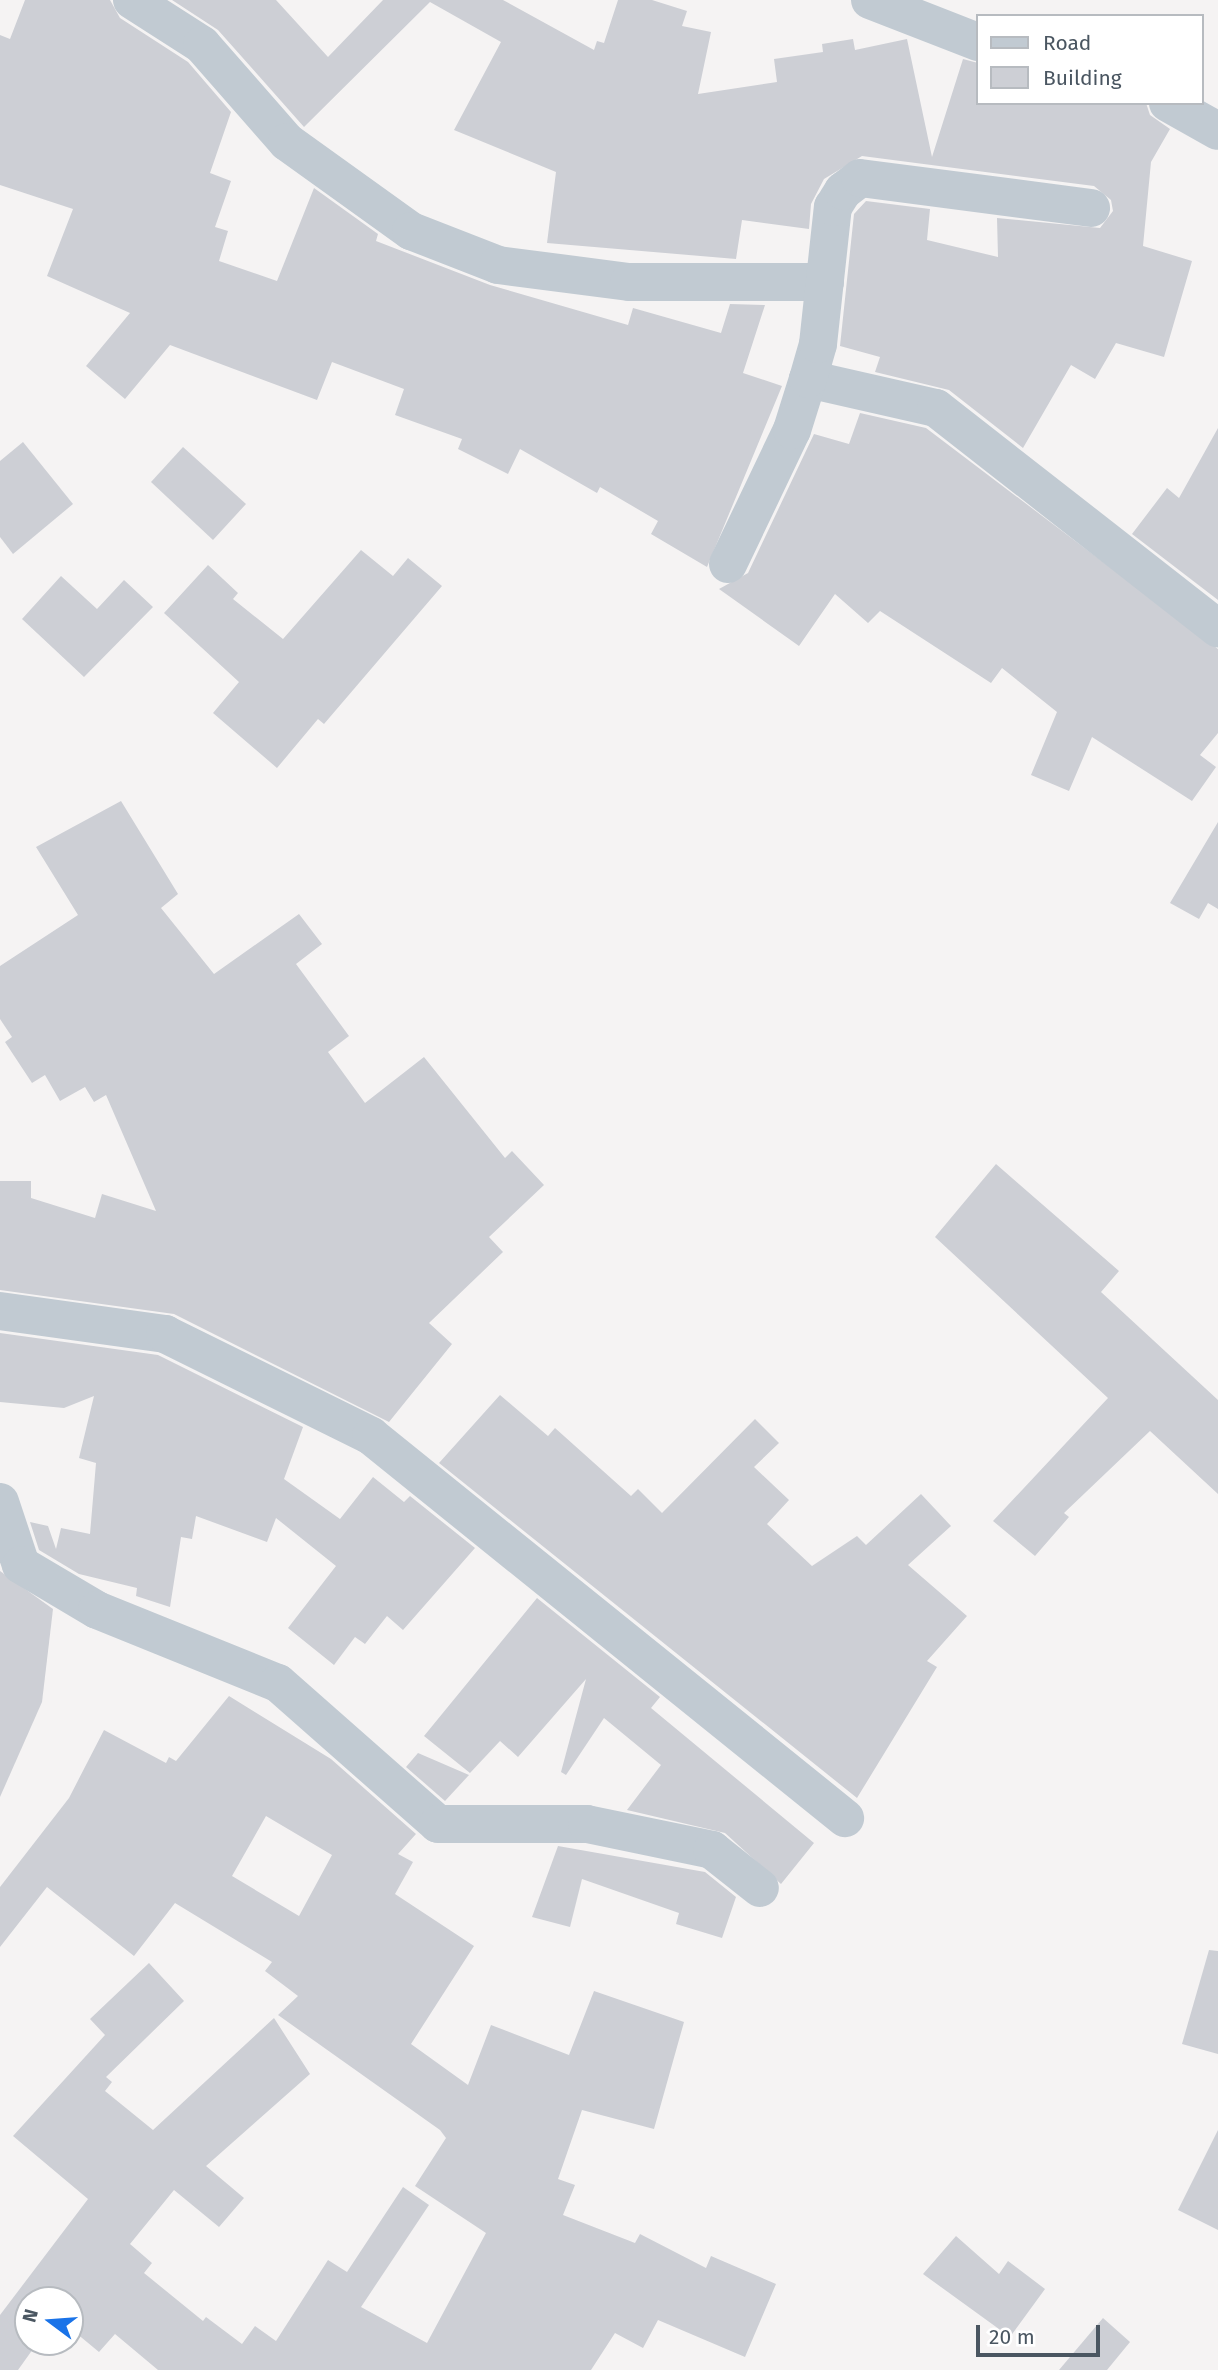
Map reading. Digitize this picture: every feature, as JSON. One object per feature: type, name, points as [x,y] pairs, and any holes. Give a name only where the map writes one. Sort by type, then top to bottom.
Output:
[{"type":"street","points":[[132,0],[202,45],[286,142],[411,231],[498,265],[615,280],[825,282]]},
{"type":"street","points":[[870,0],[976,41]]},
{"type":"street","points":[[1172,105],[1218,131]]},
{"type":"street","points":[[728,564],[792,430],[808,379],[825,282],[832,207],[860,178],[1091,208]]},
{"type":"street","points":[[808,379],[936,408],[1218,628]]},
{"type":"street","points":[[0,1311],[165,1334],[371,1436],[845,1818]]},
{"type":"street","points":[[0,1502],[21,1565],[97,1610],[278,1683],[438,1824],[587,1824],[712,1850],[760,1888]]},
{"type":"building","points":[[25,0],[110,0],[120,18],[188,62],[231,112],[210,173],[231,181],[215,227],[228,231],[219,261],[277,281],[314,188],[378,234],[376,241],[490,285],[628,325],[633,308],[721,333],[730,304],[765,305],[743,373],[782,386],[707,567],[651,534],[658,521],[600,487],[597,493],[520,449],[508,474],[458,449],[462,439],[395,415],[404,389],[332,362],[317,400],[170,345],[125,399],[86,366],[130,313],[47,276],[73,209],[0,185],[0,35],[10,39]]},
{"type":"building","points":[[172,0],[276,0],[328,57],[383,0],[503,0],[594,50],[597,41],[604,43],[618,0],[652,0],[687,11],[682,26],[711,32],[698,94],[777,82],[774,59],[823,52],[822,44],[853,39],[855,50],[907,39],[932,157],[963,59],[976,62],[976,105],[1147,105],[1150,115],[1170,129],[1151,162],[1143,246],[1192,261],[1164,357],[1116,343],[1095,379],[1071,365],[1023,448],[949,390],[875,372],[880,357],[840,346],[854,214],[866,201],[930,209],[927,240],[998,257],[997,218],[1100,228],[1113,211],[1111,200],[1094,186],[862,156],[824,179],[811,204],[809,229],[742,220],[736,259],[547,243],[556,172],[454,130],[501,42],[430,2],[304,127],[218,30]]},
{"type":"building","points":[[860,413],[926,428],[1218,649],[1218,733],[1200,755],[1216,767],[1192,801],[1092,737],[1069,791],[1031,775],[1057,712],[1002,668],[991,683],[880,611],[868,623],[835,594],[799,646],[719,589],[748,573],[814,434],[849,444]]},
{"type":"building","points":[[1218,428],[1218,600],[1132,534],[1167,488],[1179,498]]},
{"type":"building","points":[[23,442],[73,504],[13,554],[0,537],[0,461]]},
{"type":"building","points":[[183,447],[246,504],[213,540],[151,482]]},
{"type":"building","points":[[361,550],[393,576],[408,558],[442,586],[324,724],[318,719],[277,768],[213,713],[239,682],[164,613],[208,565],[238,593],[233,599],[283,639]]},
{"type":"building","points":[[61,576],[97,609],[124,580],[153,607],[84,677],[22,619]]},
{"type":"building","points":[[121,801],[178,894],[161,908],[214,974],[299,914],[322,944],[296,964],[349,1036],[328,1052],[365,1103],[424,1057],[505,1158],[512,1151],[544,1185],[489,1237],[503,1252],[429,1323],[452,1344],[389,1422],[174,1314],[0,1290],[0,1181],[31,1181],[31,1198],[95,1218],[102,1194],[156,1211],[106,1095],[94,1102],[85,1087],[60,1101],[45,1075],[32,1083],[5,1042],[12,1037],[0,1019],[0,966],[78,915],[36,847]]},
{"type":"building","points":[[1218,822],[1218,909],[1208,903],[1199,919],[1170,903]]},
{"type":"building","points":[[996,1164],[1119,1271],[1101,1292],[1218,1400],[1218,1494],[1150,1431],[1064,1513],[1069,1517],[1035,1556],[993,1521],[1108,1398],[935,1237]]},
{"type":"building","points":[[0,1333],[158,1355],[303,1427],[284,1479],[340,1519],[373,1477],[404,1502],[410,1496],[475,1548],[403,1630],[387,1616],[365,1644],[355,1637],[334,1665],[288,1628],[336,1566],[276,1518],[267,1542],[196,1516],[192,1539],[181,1537],[170,1607],[136,1596],[137,1588],[79,1574],[39,1550],[30,1522],[48,1526],[56,1549],[61,1528],[90,1534],[96,1463],[79,1458],[94,1396],[64,1408],[0,1402]]},
{"type":"building","points":[[500,1395],[548,1436],[555,1428],[631,1496],[638,1489],[662,1513],[755,1419],[779,1443],[754,1467],[789,1500],[767,1524],[812,1566],[857,1536],[866,1545],[921,1494],[951,1526],[908,1565],[967,1616],[927,1661],[937,1667],[857,1798],[439,1463]]},
{"type":"building","points":[[0,1571],[53,1609],[42,1702],[0,1797]]},
{"type":"building","points":[[537,1598],[660,1697],[651,1708],[814,1843],[781,1884],[725,1833],[627,1810],[661,1765],[604,1718],[566,1775],[561,1772],[586,1679],[518,1757],[500,1741],[470,1773],[424,1736]]},
{"type":"building","points":[[229,1696],[331,1759],[416,1834],[398,1854],[413,1862],[395,1894],[474,1946],[411,2044],[468,2085],[491,2025],[569,2055],[594,1991],[684,2022],[654,2129],[582,2110],[558,2179],[575,2185],[563,2215],[635,2243],[640,2234],[706,2268],[711,2256],[776,2284],[745,2357],[658,2320],[643,2348],[615,2333],[591,2370],[158,2370],[115,2334],[99,2352],[84,2340],[84,2286],[22,2286],[88,2199],[13,2136],[105,2035],[90,2019],[149,1963],[184,2001],[106,2077],[112,2082],[105,2091],[153,2130],[274,2018],[310,2074],[206,2166],[244,2198],[219,2227],[174,2190],[130,2244],[152,2263],[144,2273],[203,2321],[206,2317],[242,2344],[255,2326],[276,2341],[328,2260],[347,2272],[403,2187],[429,2205],[361,2307],[427,2343],[486,2233],[415,2186],[446,2138],[440,2130],[278,2015],[298,1996],[265,1971],[272,1962],[175,1903],[134,1956],[47,1887],[0,1947],[0,1887],[69,1798],[104,1730],[166,1763],[169,1757],[176,1761]],"holes":[[[266,1816],[332,1855],[299,1916],[232,1876]]]},
{"type":"building","points":[[418,1753],[469,1775],[445,1801],[406,1767]]},
{"type":"building","points":[[558,1846],[705,1872],[736,1897],[722,1938],[676,1924],[679,1913],[582,1879],[570,1927],[532,1917]]},
{"type":"building","points":[[1209,1950],[1218,1951],[1218,2054],[1182,2044]]},
{"type":"building","points":[[1218,2130],[1218,2230],[1178,2210]]},
{"type":"building","points":[[956,2236],[999,2274],[1008,2261],[1045,2289],[1010,2337],[923,2274]]},
{"type":"building","points":[[14,2297],[14,2356],[28,2356],[18,2370],[0,2370],[0,2315]]},
{"type":"building","points":[[1103,2318],[1130,2342],[1107,2370],[1059,2370]]}]
